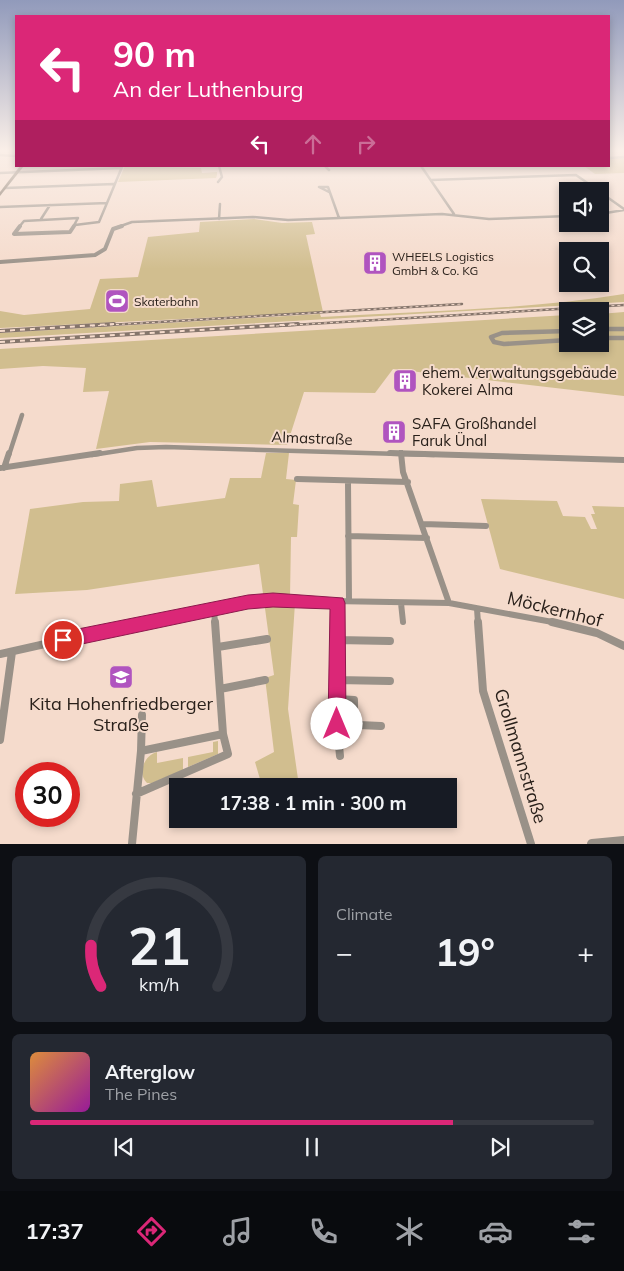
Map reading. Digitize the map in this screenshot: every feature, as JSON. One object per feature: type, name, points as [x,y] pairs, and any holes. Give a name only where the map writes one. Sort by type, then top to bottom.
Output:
[{"type":"street","points":[[75,225],[99,222],[112,190]]},
{"type":"street","points":[[438,190],[454,214]]},
{"type":"street","points":[[329,192],[339,218]]},
{"type":"street","points":[[609,198],[624,209]]},
{"type":"street","points":[[0,207],[107,203]]},
{"type":"street","points":[[220,204],[220,219]]},
{"type":"street","points":[[41,219],[50,205]]},
{"type":"street","points":[[609,212],[624,209]]},
{"type":"street","points":[[0,262],[95,255],[105,248],[113,229],[126,223],[257,217],[288,220],[454,214],[489,219],[559,216]]},
{"type":"street","points":[[78,218],[70,232],[15,234],[24,220],[41,219],[78,218]]},
{"type":"street","points":[[609,329],[624,329]]},
{"type":"street","points":[[559,331],[502,333],[491,337],[494,342],[504,344],[559,341]]},
{"type":"street","points":[[609,338],[624,338]]},
{"type":"street","points":[[2,468],[22,415]]},
{"type":"street","name":"Almastraße","points":[[2,468],[136,448],[166,447],[624,460]]},
{"type":"street","points":[[401,454],[403,472],[449,603]]},
{"type":"street","points":[[298,479],[348,482],[408,482]]},
{"type":"street","points":[[348,482],[349,600]]},
{"type":"street","points":[[422,524],[486,526]]},
{"type":"street","points":[[348,536],[427,538]]},
{"type":"street","points":[[0,654],[175,615],[214,610],[222,606],[273,600],[337,603],[349,600],[449,603],[476,609]]},
{"type":"street","points":[[401,602],[403,622]]},
{"type":"street","points":[[337,603],[337,724],[340,756]]},
{"type":"street","name":"Möckernhof","points":[[476,609],[494,610],[578,627],[597,633],[624,646]]},
{"type":"street","name":"Grollmannstraße","points":[[476,609],[483,690],[531,844]]},
{"type":"street","points":[[136,794],[228,754],[223,734],[214,610]]},
{"type":"street","points":[[218,648],[267,639]]},
{"type":"street","points":[[337,640],[390,642]]},
{"type":"street","points":[[0,740],[12,652]]},
{"type":"street","points":[[220,689],[265,680]]},
{"type":"street","points":[[337,680],[390,681]]},
{"type":"street","points":[[337,699],[354,700],[354,724]]},
{"type":"street","points":[[132,844],[141,751],[142,715]]},
{"type":"street","points":[[337,724],[381,726]]},
{"type":"street","points":[[141,751],[223,734]]},
{"type":"street","points":[[592,844],[624,841]]},
{"type":"shaded area","points":[[254,219],[282,223],[312,222],[315,234],[306,235],[323,312],[0,328],[0,311],[24,315],[90,309],[100,279],[138,277],[148,237],[199,232],[200,222]]},
{"type":"shaded area","points":[[624,294],[624,302],[564,302]]},
{"type":"shaded area","points":[[559,303],[559,306],[0,338],[0,333],[320,314],[321,317]]},
{"type":"shaded area","points":[[624,312],[624,396],[393,369],[375,393],[304,392],[287,445],[150,442],[96,449],[109,391],[83,392],[86,368],[43,366],[0,369],[0,349],[559,315],[559,352],[609,352],[609,313]]},
{"type":"shaded area","points":[[266,453],[289,453],[286,479],[296,480],[293,504],[299,505],[297,537],[291,537],[290,597],[295,603],[288,709],[298,778],[260,778],[255,762],[274,752],[265,678],[274,675],[259,564],[87,590],[15,594],[30,509],[83,502],[119,501],[120,484],[152,480],[157,507],[225,498],[230,478],[261,478]]},
{"type":"shaded area","points":[[481,499],[557,501],[563,516],[585,517],[591,529],[597,529],[591,514],[595,514],[592,506],[624,507],[624,599],[500,569]]},
{"type":"shaded area","points":[[218,741],[218,754],[188,767],[188,757],[213,752],[213,742]]},
{"type":"shaded area","points":[[157,752],[157,763],[183,758],[183,770],[152,783],[147,783],[143,775],[143,765],[152,754]]},
{"type":"railway","points":[[92,326],[462,304]]},
{"type":"railway","points":[[276,326],[624,305]]},
{"type":"railway","points":[[0,331],[114,324]]},
{"type":"railway","points":[[0,342],[298,324]]},
{"type":"place","name":"WHEELS Logistics GmbH & Co. KG","points":[[375,263]]},
{"type":"place","name":"Skaterbahn","points":[[117,301]]},
{"type":"place","name":"ehem. Verwaltungsgebäude Kokerei Alma","points":[[405,381]]},
{"type":"place","name":"SAFA Großhandel Faruk Ünal","points":[[394,432]]},
{"type":"place","name":"Kita Hohenfriedberger Straße","points":[[121,677]]},
{"type":"route","points":[[63,640],[175,615],[214,610],[222,606],[248,602],[273,600],[337,603],[337,724]]}]
